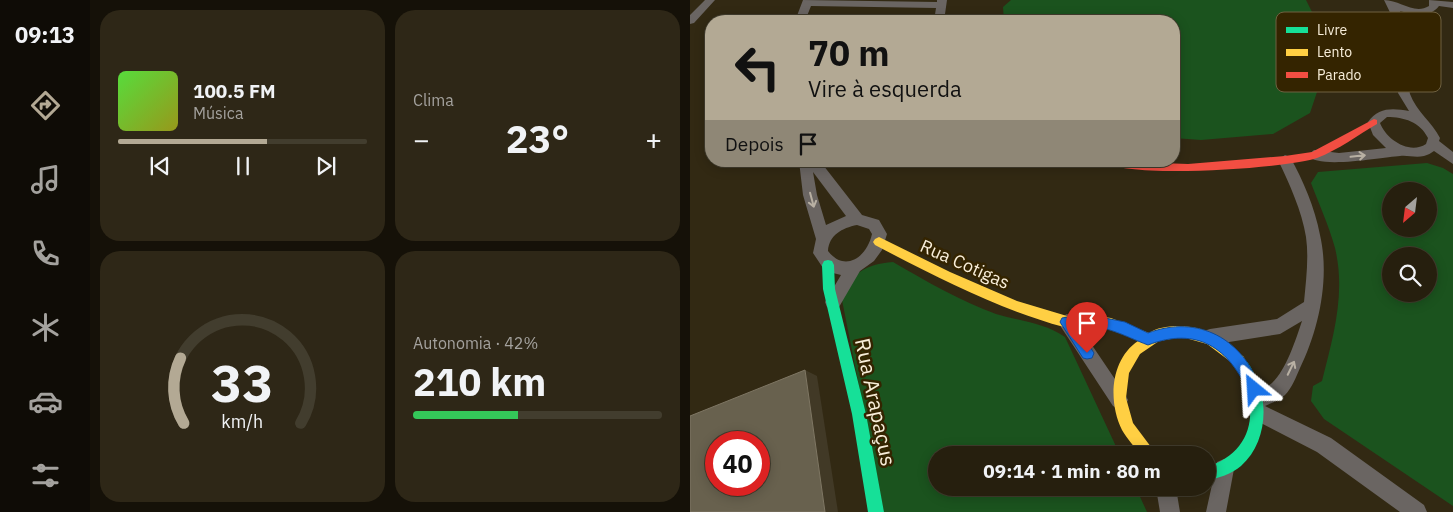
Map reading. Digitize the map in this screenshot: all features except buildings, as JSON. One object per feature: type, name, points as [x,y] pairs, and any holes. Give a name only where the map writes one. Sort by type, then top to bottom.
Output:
[{"type":"street","points":[[690,21],[710,0]]},
{"type":"street","points":[[802,15],[807,1],[942,2],[940,15]]},
{"type":"street","points":[[1391,2],[1404,9],[1419,12],[1431,9],[1434,2],[1453,6]]},
{"type":"street","points":[[1387,113],[1394,101],[1404,93],[1421,121],[1432,132],[1434,144],[1453,159]]},
{"type":"street","points":[[1314,155],[1374,122],[1380,115],[1387,113],[1405,114],[1421,121]]},
{"type":"street","points":[[1374,122],[1378,136],[1402,151]]},
{"type":"street","points":[[1141,167],[1188,168],[1285,160],[1314,155],[1339,158],[1402,151],[1419,153],[1426,151],[1434,144]]},
{"type":"street","points":[[1257,406],[1278,389],[1286,378],[1303,344],[1311,320],[1315,266],[1313,235],[1305,206],[1285,160]]},
{"type":"street","points":[[806,167],[810,195],[823,238],[820,253],[828,265],[836,268],[854,267]]},
{"type":"street","points":[[817,167],[856,219]]},
{"type":"street","points":[[823,238],[837,224],[856,219],[865,220],[877,228],[879,242],[870,257],[854,267],[832,302]]},
{"type":"street","name":"Rua Cotigas","points":[[879,242],[976,292],[1067,322]]},
{"type":"street","name":"Rua Arapaçus","points":[[828,265],[828,280],[832,302],[859,414],[876,512]]},
{"type":"street","points":[[1139,446],[1125,424],[1119,400],[1119,381],[1125,364],[1135,349],[1148,339],[1164,333],[1182,331],[1210,337],[1280,326],[1311,307]]},
{"type":"street","points":[[1119,400],[1067,322],[1085,320],[1105,322],[1125,328],[1148,339]]},
{"type":"street","points":[[1210,337],[1236,358],[1250,378],[1257,406],[1252,441],[1241,457],[1216,470]]},
{"type":"street","points":[[1257,406],[1324,446],[1417,512]]},
{"type":"street","points":[[1167,496],[1170,512]]},
{"type":"street","points":[[1216,496],[1216,512]]},
{"type":"green space","points":[[1011,0],[1306,0],[1312,12],[1276,12],[1276,92],[1317,92],[1310,113],[1273,134],[1201,140],[1180,138],[1180,15],[1004,15],[1003,7]]},
{"type":"green space","points":[[1427,163],[1443,168],[1453,174],[1453,506],[1324,419],[1311,401],[1313,386],[1322,381],[1330,348],[1337,315],[1339,282],[1335,248],[1311,183],[1318,172]]},
{"type":"green space","points":[[893,262],[969,303],[996,314],[1049,328],[1065,337],[1116,446],[928,446],[928,496],[1140,496],[1147,512],[884,512],[841,295],[856,275],[875,265]]},
{"type":"traffic: fast","points":[[828,265],[829,289],[859,414],[876,512]]},
{"type":"traffic: fast","points":[[1216,470],[1234,462],[1247,449],[1256,425],[1257,411],[1252,385],[1239,362]]},
{"type":"traffic: slow","points":[[879,242],[946,276],[1016,306],[1067,322],[1087,320],[1111,324],[1148,339]]},
{"type":"traffic: slow","points":[[1143,446],[1127,426],[1119,398],[1123,371],[1136,350],[1157,335],[1182,331],[1210,339],[1239,362]]},
{"type":"traffic: jam","points":[[1141,167],[1188,168],[1285,160],[1314,155],[1374,122]]},
{"type":"route","points":[[1087,353],[1067,322],[1085,320],[1105,322],[1125,328],[1148,339],[1164,333],[1182,331],[1210,337],[1236,358],[1250,378],[1254,389]]}]
